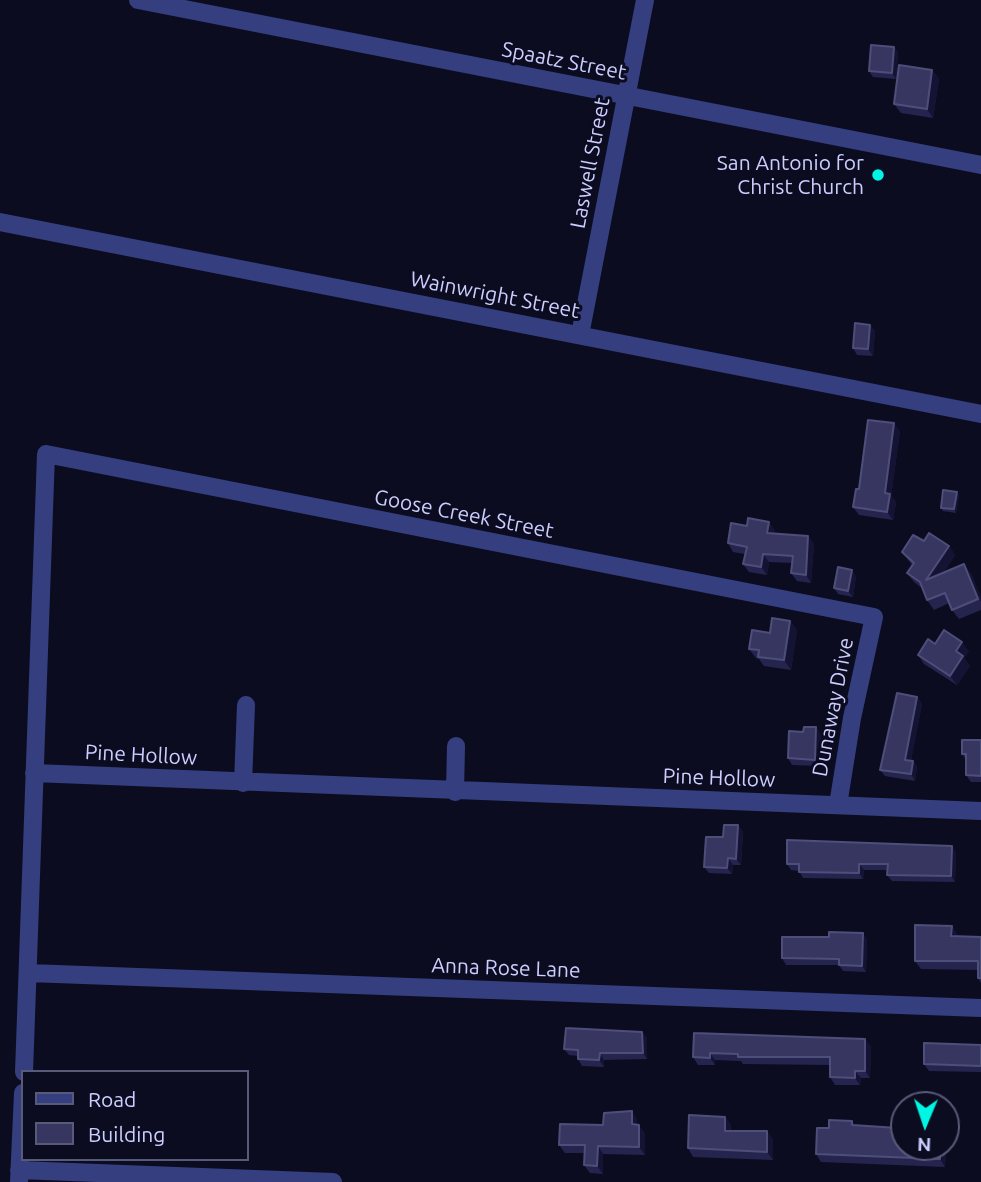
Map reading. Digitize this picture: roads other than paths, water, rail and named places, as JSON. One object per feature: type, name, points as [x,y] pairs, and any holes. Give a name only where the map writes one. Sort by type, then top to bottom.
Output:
[{"type":"street","name":"Spaatz Street","points":[[138,0],[626,97],[980,160]]},
{"type":"street","name":"Laswell Street","points":[[580,335],[645,0]]},
{"type":"street","name":"Wainwright Street","points":[[0,222],[981,414]]},
{"type":"street","name":"Goose Creek Street","points":[[34,773],[46,454],[874,617]]},
{"type":"street","name":"Dunaway Drive","points":[[838,806],[852,718],[874,617]]},
{"type":"street","points":[[243,783],[246,705]]},
{"type":"street","points":[[455,792],[456,746]]},
{"type":"street","name":"Pine Hollow","points":[[34,773],[455,792],[981,811]]},
{"type":"street","points":[[24,1070],[34,773]]},
{"type":"street","name":"Anna Rose Lane","points":[[29,973],[981,1008]]},
{"type":"street","points":[[21,1134],[19,1176],[333,1182]]},
{"type":"place","name":"San Antonio for Christ Church","points":[[878,175]]}]
